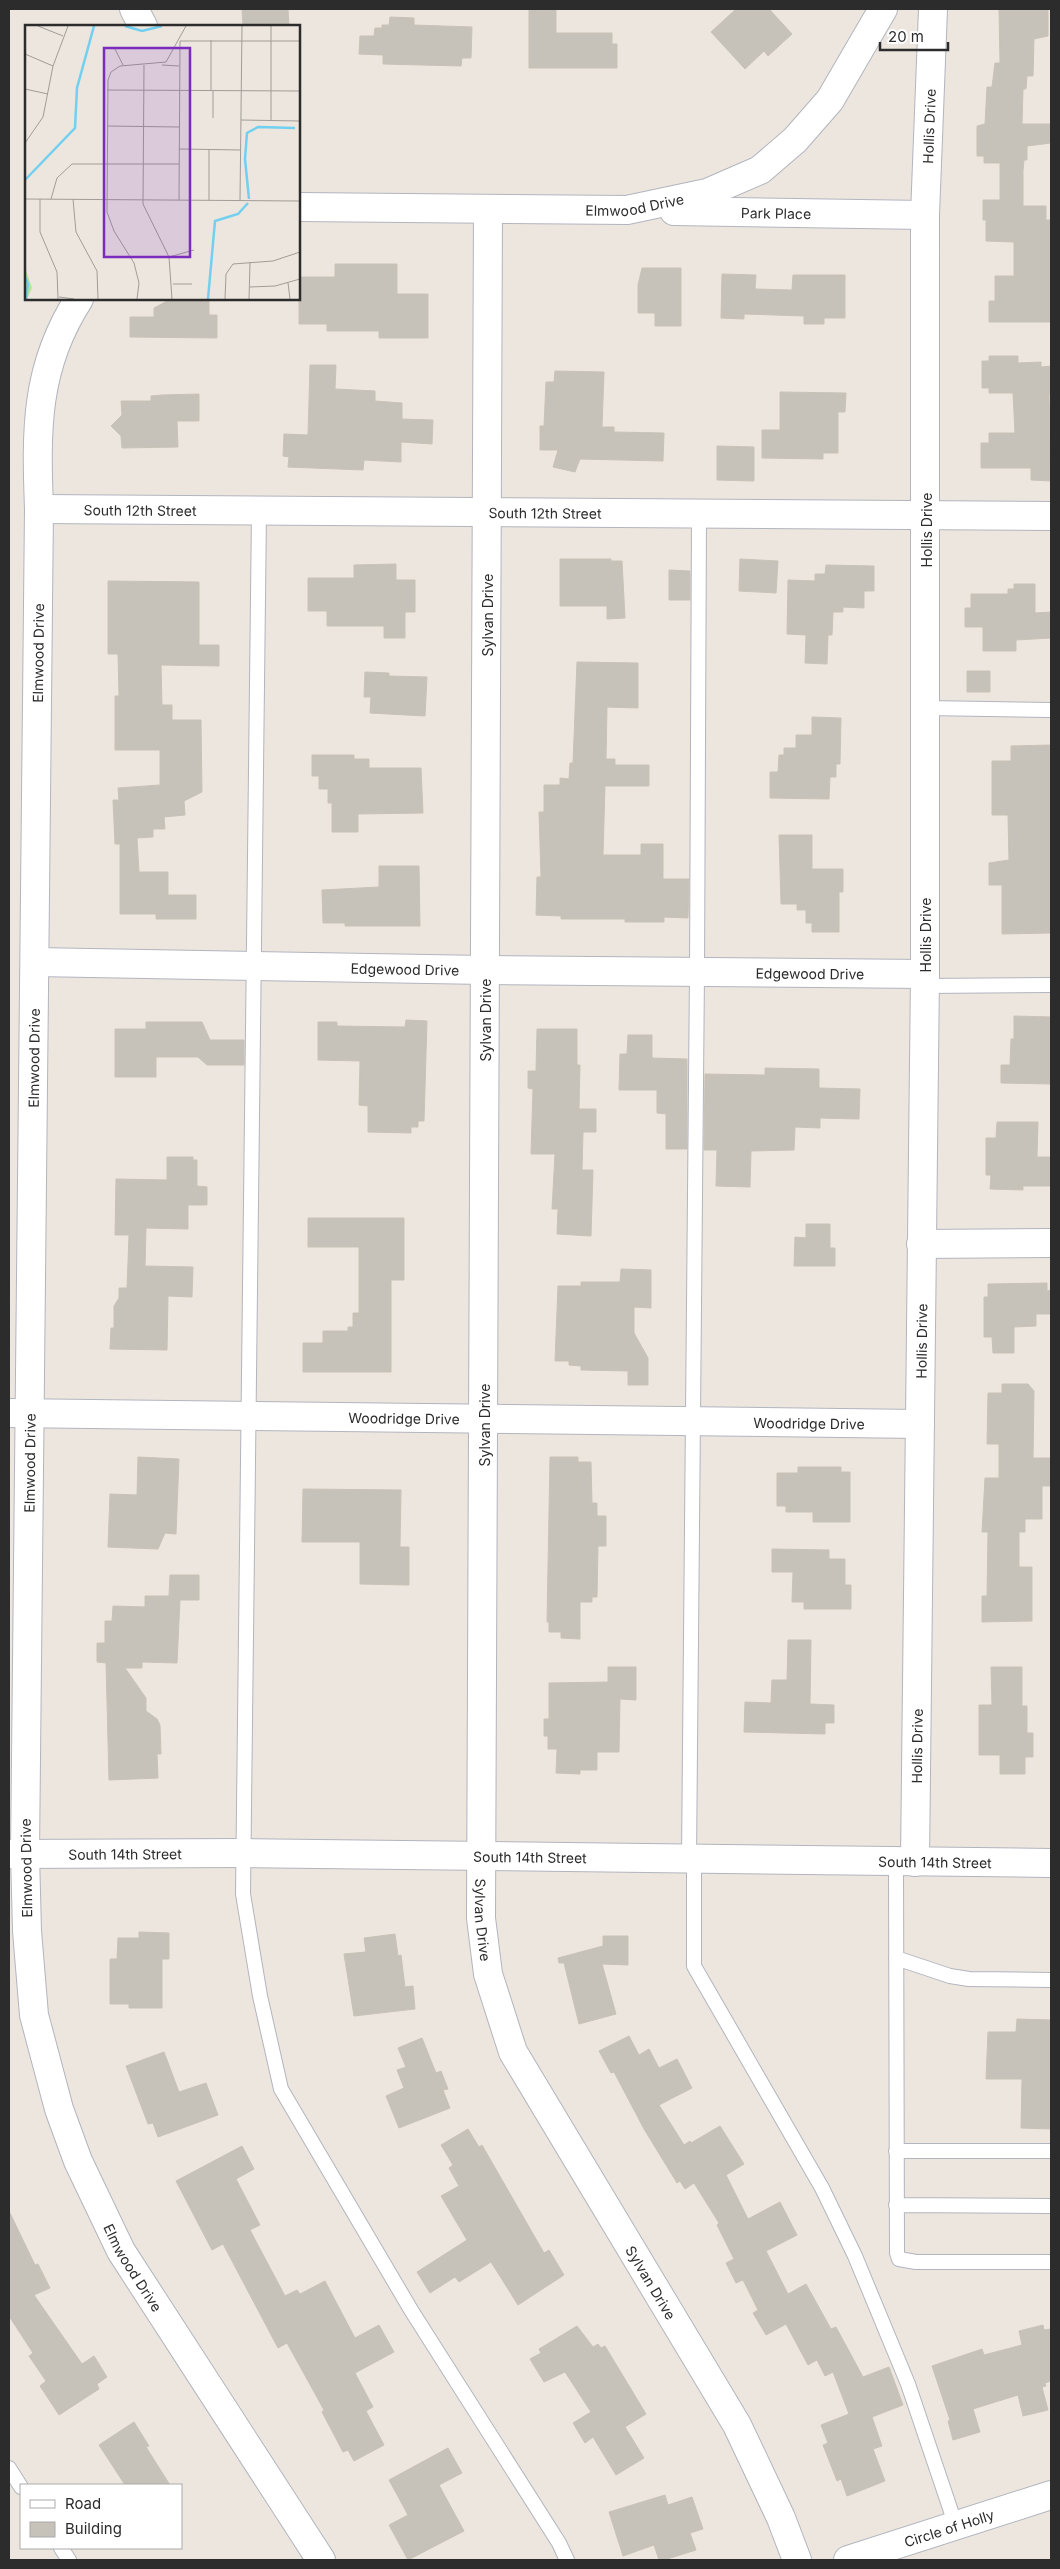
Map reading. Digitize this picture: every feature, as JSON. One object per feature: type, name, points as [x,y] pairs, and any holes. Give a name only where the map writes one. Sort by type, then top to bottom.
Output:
[{"type":"street","points":[[134,9],[142,25]]},
{"type":"street","name":"Elmwood Drive","points":[[300,207],[626,210],[707,193],[760,170],[795,140],[830,100],[883,9]]},
{"type":"street","name":"Hollis Drive","points":[[906,1862],[920,1424],[925,980],[927,516],[925,215],[933,9]]},
{"type":"street","name":"Sylvan Drive","points":[[488,210],[485,1418],[480,1858],[481,1918],[488,1974],[513,2052],[737,2425],[781,2518],[797,2560]]},
{"type":"street","name":"Park Place","points":[[626,210],[925,215]]},
{"type":"street","name":"Elmwood Drive","points":[[78,300],[65,320],[51,351],[43,389],[37,440],[39,509],[35,962],[19,1414],[17,1854],[27,1931],[34,2015],[59,2109],[78,2161],[121,2251],[321,2560]]},
{"type":"street","name":"South 12th Street","points":[[39,509],[1051,516]]},
{"type":"street","name":"Edgewood Drive","points":[[35,962],[698,972],[925,980]]},
{"type":"street","points":[[921,1244],[1051,1244]]},
{"type":"street","name":"Woodridge Drive","points":[[19,1414],[920,1424]]},
{"type":"street","name":"South 14th Street","points":[[17,1854],[243,1854],[1051,1863]]},
{"type":"street","name":"Circle of Holly","points":[[848,2560],[1051,2495]]},
{"type":"lane","points":[[259,511],[247,1416],[243,1894],[260,1996],[281,2089],[411,2310],[559,2543],[567,2560]]},
{"type":"lane","points":[[699,514],[698,972],[692,1421],[692,1860],[694,1966],[822,2188],[855,2256],[908,2384],[956,2526]]},
{"type":"lane","points":[[926,708],[1051,710]]},
{"type":"lane","points":[[925,980],[1051,984]]},
{"type":"lane","points":[[906,1862],[896,1958],[896,2249],[899,2259],[916,2262],[1051,2262]]},
{"type":"lane","points":[[896,1958],[950,1976],[969,1979],[1051,1980]]},
{"type":"lane","points":[[896,2151],[1051,2151]]},
{"type":"lane","points":[[896,2205],[1051,2206]]},
{"type":"lane","points":[[9,2468],[20,2485]]},
{"type":"lane","points":[[62,2549],[69,2560]]},
{"type":"building","points":[[242,9],[288,9],[289,25],[243,25]]},
{"type":"building","points":[[529,9],[556,9],[556,33],[612,33],[612,44],[617,44],[617,68],[529,68]]},
{"type":"building","points":[[736,9],[769,9],[792,34],[768,56],[764,51],[745,69],[711,32]]},
{"type":"building","points":[[999,9],[1048,9],[1048,36],[1034,39],[1033,76],[1027,76],[1026,89],[1023,89],[1022,124],[1051,124],[1051,143],[1027,146],[1027,160],[1024,160],[1023,171],[1023,206],[1046,206],[1046,220],[1051,220],[1051,322],[989,322],[989,301],[995,301],[995,276],[1014,276],[1014,242],[986,241],[986,220],[983,220],[983,200],[1000,200],[1000,163],[984,163],[984,156],[977,156],[977,126],[985,124],[987,87],[992,87],[995,63],[1000,63]]},
{"type":"building","points":[[390,17],[414,18],[414,25],[472,27],[471,58],[462,58],[461,66],[383,64],[383,55],[359,54],[360,36],[374,36],[375,28],[389,25]]},
{"type":"building","points":[[335,264],[397,264],[397,294],[428,294],[428,338],[379,338],[379,331],[327,331],[327,324],[299,324],[300,277],[335,277]]},
{"type":"building","points":[[642,268],[681,268],[681,326],[655,326],[655,313],[638,313],[638,285]]},
{"type":"building","points":[[722,274],[756,275],[755,289],[792,290],[793,275],[845,275],[845,318],[824,318],[824,324],[804,324],[804,316],[744,314],[744,319],[721,318]]},
{"type":"building","points":[[169,300],[209,300],[209,315],[217,315],[217,338],[130,337],[130,317],[154,317],[154,308]]},
{"type":"building","points":[[989,356],[1018,356],[1018,363],[1041,362],[1041,367],[1051,366],[1051,394],[1049,394],[1051,481],[1031,480],[1031,468],[981,468],[981,443],[989,443],[989,433],[1015,433],[1013,393],[989,393],[989,388],[982,388],[982,361],[989,361]]},
{"type":"building","points":[[310,365],[336,365],[335,389],[375,391],[375,401],[402,403],[402,419],[433,420],[432,444],[401,442],[401,462],[364,460],[363,470],[288,467],[289,457],[283,456],[284,434],[308,435]]},
{"type":"building","points":[[555,371],[604,372],[602,427],[614,427],[614,432],[664,433],[663,461],[580,459],[575,472],[553,467],[558,450],[540,450],[540,426],[544,426],[546,382],[554,382]]},
{"type":"building","points":[[780,392],[846,393],[845,412],[838,412],[838,453],[823,453],[823,459],[762,458],[762,430],[780,430]]},
{"type":"building","points":[[199,394],[199,421],[177,421],[178,447],[122,448],[121,436],[111,426],[122,415],[121,401],[151,401],[151,396]]},
{"type":"building","points":[[717,446],[754,447],[754,481],[717,480]]},
{"type":"building","points":[[560,559],[611,559],[611,561],[622,561],[625,618],[607,619],[607,606],[560,606]]},
{"type":"building","points":[[740,559],[778,561],[776,593],[739,591]]},
{"type":"building","points":[[396,564],[396,580],[415,580],[415,612],[405,612],[405,638],[384,638],[384,626],[327,626],[327,611],[308,611],[308,578],[354,578],[354,565]]},
{"type":"building","points":[[826,565],[874,566],[874,591],[864,591],[864,608],[843,607],[843,612],[833,612],[832,635],[828,635],[827,664],[805,663],[806,635],[787,634],[788,580],[815,581],[815,574],[825,574]]},
{"type":"building","points":[[669,570],[690,571],[690,600],[669,600]]},
{"type":"building","points":[[108,581],[199,582],[199,645],[219,645],[219,666],[161,665],[162,705],[172,705],[172,720],[201,720],[202,792],[184,801],[185,815],[164,817],[165,829],[153,829],[153,837],[137,838],[139,872],[168,872],[168,895],[196,895],[196,919],[156,919],[156,914],[120,914],[120,844],[115,844],[113,800],[119,800],[118,788],[160,785],[160,750],[115,750],[115,696],[119,696],[118,654],[108,654]]},
{"type":"building","points":[[1014,584],[1035,584],[1035,613],[1051,612],[1051,638],[1016,640],[1016,651],[983,651],[983,627],[965,627],[965,608],[971,608],[971,594],[1008,594],[1008,589],[1014,589]]},
{"type":"building","points":[[577,662],[638,663],[638,708],[607,707],[606,759],[615,759],[615,765],[649,765],[649,786],[605,786],[603,855],[641,855],[641,844],[663,844],[663,879],[689,879],[688,918],[664,917],[664,922],[625,922],[625,919],[561,919],[561,916],[536,915],[537,877],[541,877],[539,812],[544,812],[544,785],[560,785],[560,778],[569,779],[570,763],[573,763]]},
{"type":"building","points":[[967,671],[990,671],[990,692],[967,692]]},
{"type":"building","points":[[365,672],[389,673],[389,676],[427,677],[425,716],[370,713],[371,697],[364,697]]},
{"type":"building","points":[[812,717],[841,718],[840,764],[836,764],[836,777],[830,777],[829,799],[770,798],[770,772],[778,772],[779,755],[784,755],[784,748],[796,748],[796,735],[812,735]]},
{"type":"building","points":[[1051,745],[1051,933],[1002,934],[1002,885],[989,885],[989,863],[1009,860],[1008,815],[992,815],[992,761],[1011,761],[1011,746]]},
{"type":"building","points":[[312,755],[354,755],[354,759],[369,759],[369,768],[421,768],[423,813],[358,814],[358,832],[332,832],[332,803],[328,803],[328,789],[319,789],[319,776],[312,776]]},
{"type":"building","points":[[779,835],[812,835],[812,869],[843,869],[843,892],[839,892],[839,932],[812,932],[812,923],[806,923],[806,910],[797,910],[797,904],[781,904]]},
{"type":"building","points":[[379,866],[419,866],[420,926],[345,926],[345,923],[323,923],[322,890],[379,887]]},
{"type":"building","points":[[1014,1016],[1051,1017],[1051,1084],[1001,1083],[1001,1065],[1010,1065],[1011,1039],[1014,1039]]},
{"type":"building","points":[[406,1020],[427,1021],[424,1121],[418,1121],[418,1127],[411,1127],[411,1133],[368,1132],[368,1106],[359,1105],[360,1061],[318,1060],[318,1022],[337,1022],[337,1026],[405,1027]]},
{"type":"building","points":[[146,1022],[202,1022],[210,1040],[244,1040],[244,1065],[207,1065],[198,1057],[156,1057],[156,1077],[115,1077],[115,1029],[146,1029]]},
{"type":"building","points":[[537,1029],[577,1029],[577,1065],[580,1065],[579,1109],[596,1109],[596,1132],[583,1132],[582,1170],[593,1170],[591,1236],[557,1234],[558,1209],[552,1209],[555,1154],[531,1154],[533,1089],[528,1088],[528,1071],[536,1071]]},
{"type":"building","points":[[628,1035],[652,1035],[652,1058],[687,1059],[687,1149],[666,1149],[666,1114],[657,1113],[657,1090],[619,1090],[620,1054],[627,1054]]},
{"type":"building","points":[[765,1068],[819,1069],[819,1088],[860,1089],[859,1119],[820,1118],[820,1128],[795,1127],[794,1150],[751,1151],[750,1187],[716,1186],[717,1150],[704,1150],[705,1074],[765,1075]]},
{"type":"building","points":[[997,1122],[1038,1122],[1037,1157],[1051,1157],[1051,1186],[1023,1186],[1023,1190],[990,1189],[991,1175],[986,1175],[986,1138],[996,1138]]},
{"type":"building","points":[[167,1157],[193,1157],[193,1160],[197,1160],[197,1186],[207,1187],[207,1205],[188,1205],[188,1229],[146,1228],[145,1266],[193,1267],[192,1297],[168,1296],[167,1350],[110,1349],[111,1328],[114,1328],[114,1306],[119,1298],[119,1288],[127,1288],[129,1235],[115,1235],[116,1179],[167,1180]]},
{"type":"building","points":[[308,1218],[404,1218],[404,1280],[391,1280],[391,1372],[303,1372],[303,1343],[323,1343],[323,1331],[348,1331],[348,1327],[353,1327],[353,1313],[359,1313],[359,1247],[308,1247]]},
{"type":"building","points":[[806,1224],[830,1224],[830,1248],[835,1248],[835,1266],[794,1266],[795,1237],[806,1238]]},
{"type":"building","points":[[621,1269],[651,1270],[651,1308],[634,1307],[634,1333],[648,1358],[648,1385],[628,1385],[628,1371],[581,1370],[581,1366],[569,1365],[569,1361],[555,1361],[558,1286],[581,1286],[581,1282],[620,1282]]},
{"type":"building","points":[[1047,1283],[1047,1291],[1051,1290],[1051,1314],[1036,1314],[1036,1326],[1014,1327],[1014,1353],[993,1353],[992,1337],[984,1337],[984,1297],[988,1297],[988,1284]]},
{"type":"building","points":[[1002,1384],[1028,1384],[1034,1391],[1033,1458],[1051,1458],[1051,1486],[1042,1486],[1042,1519],[1025,1519],[1025,1532],[1019,1532],[1019,1567],[1032,1567],[1032,1621],[982,1622],[982,1596],[987,1596],[988,1532],[982,1532],[985,1478],[999,1478],[999,1444],[987,1444],[988,1393],[1002,1393]]},
{"type":"building","points":[[138,1457],[179,1459],[176,1534],[165,1533],[158,1549],[108,1547],[110,1494],[137,1495]]},
{"type":"building","points":[[550,1457],[578,1457],[578,1462],[591,1462],[592,1503],[597,1503],[597,1516],[606,1516],[606,1546],[598,1546],[597,1597],[592,1597],[592,1602],[580,1602],[580,1639],[561,1638],[561,1632],[549,1632],[549,1622],[547,1622]]},
{"type":"building","points":[[798,1467],[841,1467],[841,1472],[850,1472],[850,1522],[813,1522],[813,1512],[786,1512],[786,1506],[777,1506],[777,1473],[798,1473]]},
{"type":"building","points":[[303,1489],[401,1490],[400,1547],[409,1547],[409,1585],[360,1584],[360,1542],[302,1542]]},
{"type":"building","points":[[772,1549],[829,1550],[829,1559],[845,1559],[845,1585],[851,1585],[851,1609],[804,1609],[804,1602],[792,1602],[793,1572],[772,1572]]},
{"type":"building","points":[[170,1575],[199,1575],[199,1600],[180,1600],[177,1663],[142,1662],[142,1668],[125,1668],[146,1698],[146,1711],[157,1719],[160,1725],[161,1754],[157,1754],[158,1778],[109,1780],[106,1663],[97,1662],[97,1643],[105,1643],[105,1621],[112,1621],[113,1606],[145,1607],[145,1596],[169,1596]]},
{"type":"building","points":[[788,1640],[811,1640],[810,1704],[834,1705],[834,1723],[825,1723],[825,1734],[744,1732],[745,1702],[771,1703],[772,1680],[787,1680]]},
{"type":"building","points":[[608,1667],[636,1667],[636,1700],[620,1699],[619,1752],[597,1752],[597,1770],[580,1770],[580,1774],[556,1773],[557,1749],[548,1749],[548,1736],[544,1736],[544,1719],[549,1719],[549,1683],[608,1682]]},
{"type":"building","points":[[991,1667],[1022,1667],[1022,1706],[1027,1706],[1027,1733],[1033,1733],[1033,1757],[1025,1757],[1025,1774],[1000,1774],[1000,1755],[979,1755],[979,1705],[992,1705]]},
{"type":"building","points":[[139,1932],[169,1933],[169,1959],[162,1959],[162,2008],[129,2008],[129,2004],[110,2004],[110,1959],[117,1959],[118,1938],[139,1938]]},
{"type":"building","points":[[395,1934],[398,1956],[401,1955],[405,1987],[413,1986],[415,2009],[354,2016],[344,1954],[366,1952],[364,1938]]},
{"type":"building","points":[[603,1936],[628,1936],[628,1965],[602,1964],[616,2014],[579,2024],[564,1963],[559,1963],[558,1958],[603,1946]]},
{"type":"building","points":[[1017,2019],[1051,2020],[1051,2129],[1021,2128],[1022,2079],[986,2079],[988,2032],[1016,2032]]},
{"type":"building","points":[[629,2036],[639,2055],[649,2049],[659,2068],[677,2059],[692,2088],[659,2105],[684,2145],[720,2126],[744,2164],[726,2175],[748,2219],[780,2202],[797,2235],[766,2251],[788,2294],[806,2284],[831,2329],[836,2327],[863,2377],[889,2367],[903,2405],[872,2417],[882,2446],[873,2449],[885,2481],[847,2496],[841,2479],[837,2481],[823,2445],[828,2443],[821,2425],[849,2414],[833,2372],[825,2376],[817,2360],[808,2365],[786,2324],[766,2335],[753,2313],[758,2310],[743,2280],[736,2283],[726,2263],[734,2259],[717,2225],[719,2223],[694,2183],[685,2189],[680,2181],[677,2183],[644,2129],[614,2072],[611,2073],[599,2051]]},
{"type":"building","points":[[422,2038],[436,2073],[441,2071],[448,2089],[443,2090],[450,2108],[399,2128],[386,2096],[404,2088],[397,2070],[406,2067],[398,2048]]},
{"type":"building","points":[[164,2052],[179,2092],[206,2083],[218,2115],[158,2137],[153,2123],[148,2124],[126,2066]]},
{"type":"building","points":[[468,2129],[479,2147],[482,2145],[544,2253],[549,2250],[564,2275],[518,2305],[491,2262],[459,2282],[455,2277],[430,2293],[417,2272],[467,2240],[441,2196],[459,2186],[449,2168],[453,2165],[441,2145]]},
{"type":"building","points":[[242,2146],[254,2169],[236,2179],[260,2225],[250,2230],[285,2296],[297,2290],[300,2294],[325,2281],[355,2338],[379,2325],[394,2352],[355,2373],[373,2407],[366,2411],[384,2445],[354,2461],[348,2450],[343,2452],[322,2412],[324,2410],[287,2343],[278,2348],[223,2244],[212,2250],[176,2181]]},
{"type":"building","points":[[9,2211],[35,2265],[38,2264],[50,2288],[34,2295],[82,2364],[94,2356],[107,2377],[97,2384],[99,2389],[59,2415],[40,2386],[46,2381],[29,2356],[33,2353],[9,2316]]},
{"type":"building","points":[[1043,2325],[1044,2330],[1051,2329],[1051,2381],[1045,2383],[1046,2386],[1042,2387],[1048,2410],[1023,2416],[1018,2395],[973,2409],[980,2432],[953,2440],[948,2421],[950,2420],[932,2366],[982,2349],[984,2355],[1022,2345],[1019,2331]]},
{"type":"building","points":[[577,2326],[593,2347],[598,2344],[601,2348],[605,2346],[646,2414],[625,2427],[644,2458],[616,2475],[593,2437],[585,2443],[573,2423],[591,2412],[565,2372],[544,2382],[530,2359],[541,2353],[539,2349]]},
{"type":"building","points":[[134,2422],[149,2446],[146,2447],[169,2484],[124,2484],[99,2445]]},
{"type":"building","points":[[448,2448],[462,2473],[439,2485],[464,2531],[408,2560],[389,2525],[408,2515],[389,2480]]},
{"type":"building","points":[[665,2495],[668,2505],[692,2497],[703,2529],[690,2533],[696,2550],[659,2560],[654,2545],[623,2556],[609,2512]]}]
